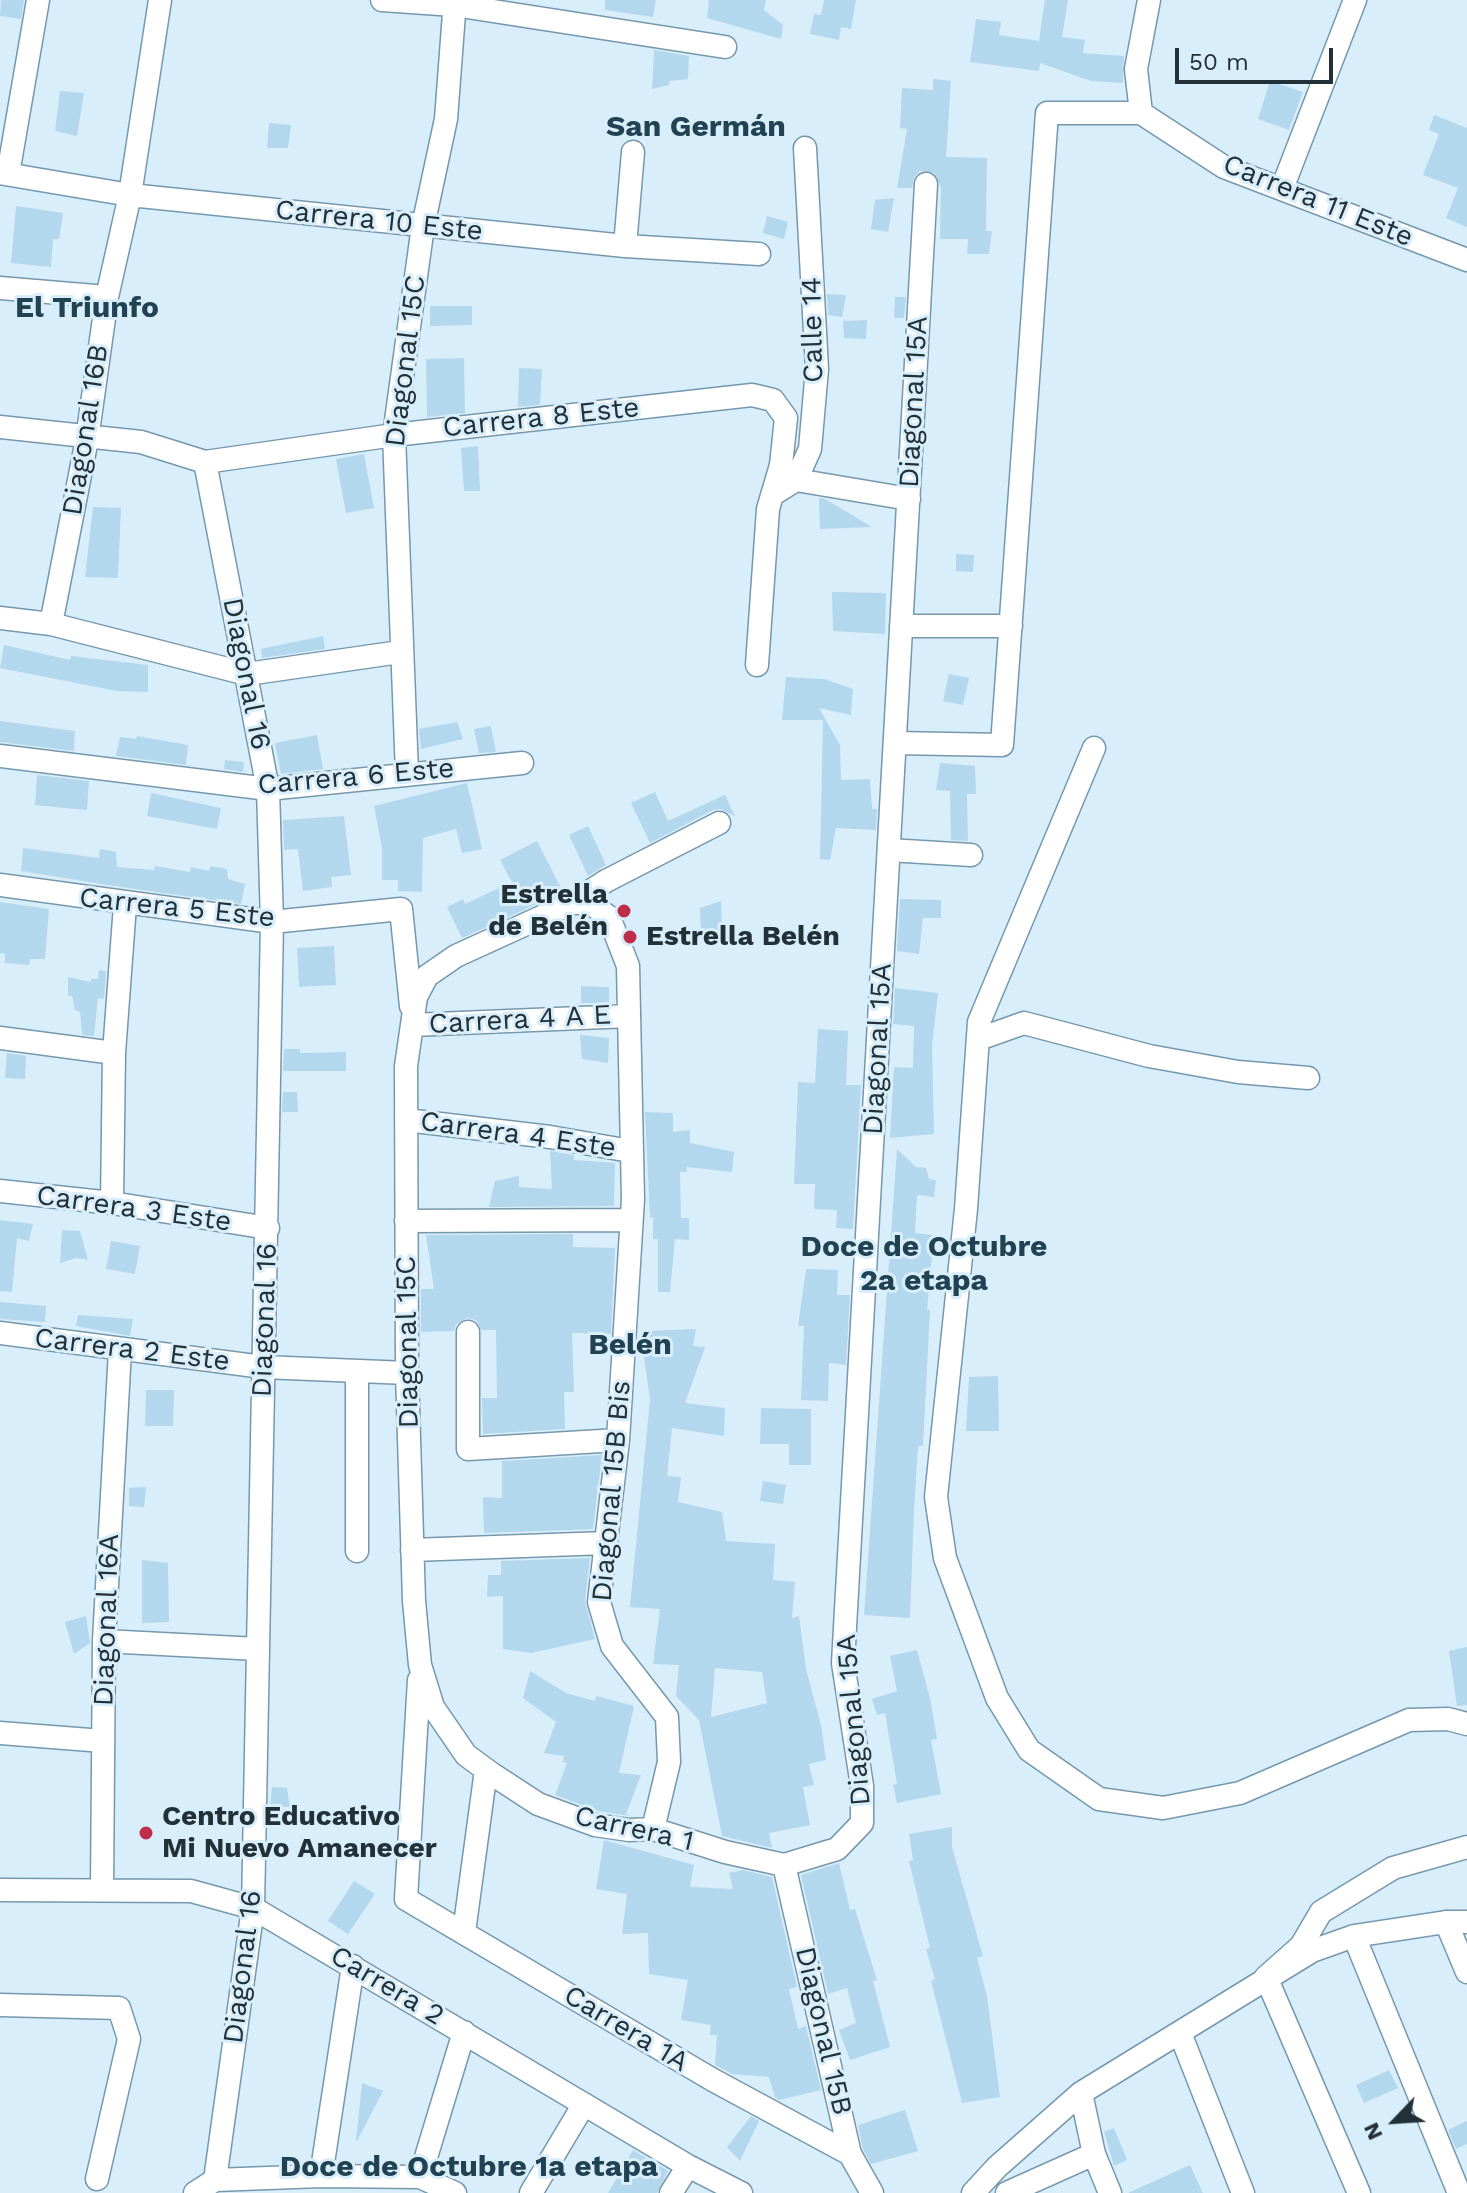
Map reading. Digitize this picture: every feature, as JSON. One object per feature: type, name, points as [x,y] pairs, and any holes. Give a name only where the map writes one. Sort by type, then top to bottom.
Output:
[{"type":"street","points":[[4,174],[38,0]]},
{"type":"street","name":"Diagonal 16B","points":[[51,624],[87,439],[107,297],[130,195],[160,0]]},
{"type":"street","points":[[382,0],[455,2],[725,47]]},
{"type":"street","points":[[895,743],[1002,745],[1047,113],[1141,113],[1136,69],[1149,0]]},
{"type":"street","points":[[1283,186],[1355,0]]},
{"type":"street","name":"Diagonal 15C","points":[[407,774],[394,435],[423,226],[446,119],[455,2]]},
{"type":"street","name":"Carrera 11 Este","points":[[1141,113],[1224,167],[1283,186],[1467,260]]},
{"type":"street","name":"Calle 14","points":[[796,480],[810,449],[817,369],[805,148]]},
{"type":"street","points":[[625,246],[633,152]]},
{"type":"street","name":"Carrera 10 Este","points":[[4,174],[130,195],[625,246],[759,254]]},
{"type":"street","name":"Diagonal 15A","points":[[784,1865],[837,1849],[862,1823],[862,1786],[843,1663],[926,184]]},
{"type":"street","points":[[0,288],[107,297]]},
{"type":"street","name":"Carrera 8 Este","points":[[0,427],[87,439],[141,442],[205,462],[394,435],[752,395],[773,400],[786,418],[781,465],[772,495]]},
{"type":"street","name":"Diagonal 16","points":[[205,462],[268,789],[272,922],[253,1908],[215,2180]]},
{"type":"street","points":[[757,665],[768,509],[772,495],[796,480],[909,499]]},
{"type":"street","points":[[0,618],[51,624],[247,674],[400,652]]},
{"type":"street","points":[[901,626],[1011,626]]},
{"type":"street","points":[[1094,748],[979,1022],[966,1209],[936,1497],[945,1558],[997,1698],[1029,1750],[1099,1799],[1163,1808],[1240,1793],[1409,1720],[1448,1719],[1467,1724]]},
{"type":"street","name":"Carrera 6 Este","points":[[0,756],[268,789],[522,763]]},
{"type":"street","points":[[581,903],[606,881],[719,823]]},
{"type":"street","points":[[889,850],[971,855]]},
{"type":"street","name":"Carrera 5 Este","points":[[0,885],[125,905],[272,922],[401,909]]},
{"type":"street","name":"Diagonal 15C","points":[[406,1899],[420,1665],[412,1550],[406,1221],[406,1066],[416,997],[427,976],[498,934],[581,903]]},
{"type":"street","name":"Diagonal 15B Bis","points":[[581,903],[609,917],[628,966],[631,1220],[618,1440],[599,1602],[612,1646],[667,1717],[669,1762],[653,1829]]},
{"type":"street","points":[[112,1203],[114,1053],[125,905]]},
{"type":"street","name":"Diagonal 15C","points":[[401,909],[412,1022]]},
{"type":"street","name":"Carrera 4 A E","points":[[412,1022],[629,1016]]},
{"type":"street","points":[[979,1039],[1024,1023],[1149,1056],[1238,1072],[1308,1078]]},
{"type":"street","points":[[0,1038],[114,1053]]},
{"type":"street","name":"Carrera 4 Este","points":[[406,1120],[550,1137],[630,1151]]},
{"type":"street","name":"Carrera 3 Este","points":[[0,1191],[112,1203],[268,1228]]},
{"type":"street","points":[[406,1221],[631,1220]]},
{"type":"street","points":[[468,1332],[468,1449],[618,1440]]},
{"type":"street","name":"Carrera 2 Este","points":[[0,1333],[263,1367],[407,1373]]},
{"type":"street","name":"Diagonal 16A","points":[[102,1890],[104,1641],[120,1350]]},
{"type":"street","points":[[357,1371],[357,1551]]},
{"type":"street","points":[[412,1550],[606,1543]]},
{"type":"street","points":[[104,1641],[258,1649]]},
{"type":"street","name":"Diagonal 15C","points":[[420,1665],[433,1707],[446,1732],[466,1755],[489,1772]]},
{"type":"street","points":[[0,1733],[103,1741]]},
{"type":"street","points":[[464,1932],[489,1772]]},
{"type":"street","name":"Carrera 1","points":[[489,1772],[538,1804],[595,1825],[629,1830],[653,1829],[725,1852],[784,1865]]},
{"type":"street","points":[[1266,1977],[1301,1946],[1321,1912],[1393,1868],[1467,1847]]},
{"type":"street","name":"Diagonal 15B","points":[[784,1865],[850,2154],[872,2193]]},
{"type":"street","name":"Carrera 2","points":[[0,1890],[191,1891],[253,1908],[688,2166],[741,2193]]},
{"type":"street","name":"Carrera 1A","points":[[406,1899],[713,2080],[850,2154]]},
{"type":"street","points":[[973,2193],[997,2167],[1081,2093],[1312,1951],[1354,1936],[1457,1922],[1467,1972]]},
{"type":"street","points":[[1354,1936],[1459,2193]]},
{"type":"street","points":[[321,2176],[353,1966]]},
{"type":"street","points":[[1266,1977],[1359,2193]]},
{"type":"street","points":[[0,2005],[119,2008],[129,2039],[97,2179]]},
{"type":"street","points":[[420,2177],[464,2032]]},
{"type":"street","points":[[1180,2033],[1243,2193]]},
{"type":"street","points":[[1081,2093],[1094,2154],[1110,2193]]},
{"type":"street","points":[[531,2193],[584,2104]]},
{"type":"street","points":[[997,2167],[1007,2193],[1094,2154]]},
{"type":"street","points":[[671,2193],[688,2166]]},
{"type":"street","points":[[195,2193],[215,2180],[321,2176],[420,2177],[455,2193]]},
{"type":"building","points":[[1,0],[24,0],[21,19],[0,16]]},
{"type":"building","points":[[605,0],[656,0],[653,17],[605,10]]},
{"type":"building","points":[[709,0],[766,0],[764,10],[783,25],[781,39],[707,18]]},
{"type":"building","points":[[824,0],[856,0],[851,29],[841,27],[839,40],[810,34],[814,14],[821,15]]},
{"type":"building","points":[[1045,0],[1068,0],[1062,37],[1085,40],[1083,53],[1124,56],[1123,83],[1091,81],[1040,63],[1039,71],[970,62],[976,19],[1001,22],[999,35],[1039,41]]},
{"type":"building","points":[[654,50],[689,56],[688,79],[669,81],[669,85],[652,89]]},
{"type":"building","points":[[933,79],[951,81],[946,157],[987,158],[986,231],[992,231],[989,254],[967,254],[968,239],[940,239],[941,187],[934,173],[920,171],[914,177],[912,188],[897,188],[907,129],[900,128],[902,88],[933,90]]},
{"type":"building","points":[[1270,81],[1303,92],[1289,130],[1258,119]]},
{"type":"building","points":[[60,91],[84,93],[77,136],[55,131]]},
{"type":"building","points":[[1434,115],[1467,128],[1467,227],[1446,218],[1458,188],[1423,175],[1439,134],[1429,130]]},
{"type":"building","points":[[269,123],[291,125],[288,148],[267,148]]},
{"type":"building","points":[[894,198],[888,232],[871,229],[875,200]]},
{"type":"building","points":[[16,206],[63,213],[59,239],[53,239],[51,267],[11,263]]},
{"type":"building","points":[[767,216],[788,222],[784,239],[763,233]]},
{"type":"building","points":[[827,294],[846,295],[842,317],[828,315]]},
{"type":"building","points":[[895,297],[906,297],[904,318],[894,318]]},
{"type":"building","points":[[430,306],[472,306],[472,325],[430,326]]},
{"type":"building","points":[[867,320],[866,339],[844,338],[843,321]]},
{"type":"building","points":[[464,358],[465,413],[427,417],[426,359]]},
{"type":"building","points":[[519,368],[542,369],[540,405],[518,407]]},
{"type":"building","points":[[478,446],[480,491],[464,491],[461,448]]},
{"type":"building","points":[[364,454],[374,508],[346,513],[336,459]]},
{"type":"building","points":[[819,498],[825,499],[872,527],[820,529]]},
{"type":"building","points":[[93,507],[121,508],[118,578],[85,577]]},
{"type":"building","points":[[956,554],[974,555],[973,572],[956,571]]},
{"type":"building","points":[[832,592],[886,593],[885,634],[833,631]]},
{"type":"building","points":[[323,636],[325,649],[262,658],[261,649]]},
{"type":"building","points":[[4,645],[70,660],[71,656],[148,665],[148,692],[117,691],[0,668]]},
{"type":"building","points":[[949,674],[969,678],[963,705],[943,701]]},
{"type":"building","points":[[786,677],[824,679],[853,689],[851,715],[819,708],[840,745],[841,780],[870,779],[872,809],[877,809],[876,830],[836,828],[830,860],[820,859],[823,720],[782,720]]},
{"type":"building","points":[[0,721],[75,731],[74,751],[0,742]]},
{"type":"building","points":[[457,722],[463,739],[421,749],[419,729]]},
{"type":"building","points":[[491,726],[496,752],[479,753],[474,729]]},
{"type":"building","points":[[317,735],[323,769],[281,774],[275,743]]},
{"type":"building","points":[[137,736],[188,745],[186,765],[116,756],[120,737],[136,739]]},
{"type":"building","points":[[225,760],[244,762],[243,772],[224,769]]},
{"type":"building","points":[[940,763],[975,766],[976,794],[967,794],[968,841],[951,840],[950,791],[936,790]]},
{"type":"building","points":[[37,775],[89,781],[87,810],[35,805]]},
{"type":"building","points":[[467,783],[482,849],[462,853],[456,829],[423,838],[422,892],[398,891],[398,880],[382,880],[382,848],[374,806]]},
{"type":"building","points":[[655,792],[668,821],[725,795],[735,816],[720,809],[713,810],[650,843],[631,803]]},
{"type":"building","points":[[151,793],[221,808],[217,829],[147,816]]},
{"type":"building","points":[[344,816],[351,875],[331,877],[332,887],[303,891],[298,849],[284,850],[283,820]]},
{"type":"building","points":[[588,826],[606,865],[588,876],[569,835]]},
{"type":"building","points":[[537,841],[563,892],[462,938],[447,907],[463,899],[465,904],[512,882],[500,860]]},
{"type":"building","points":[[23,848],[99,858],[100,849],[116,852],[117,867],[154,870],[155,866],[190,872],[191,867],[209,871],[210,866],[227,869],[228,879],[245,884],[241,904],[21,871]]},
{"type":"building","points":[[900,899],[941,900],[941,918],[923,918],[919,954],[897,951]]},
{"type":"building","points":[[721,901],[722,933],[701,934],[700,908]]},
{"type":"building","points":[[0,902],[49,909],[45,959],[30,959],[29,965],[5,963],[5,954],[0,953]]},
{"type":"building","points":[[334,946],[336,985],[299,987],[297,948]]},
{"type":"building","points":[[99,970],[106,971],[104,999],[98,998],[94,1036],[82,1035],[80,1012],[75,1010],[72,996],[68,996],[68,977],[91,982],[91,979],[98,979]]},
{"type":"building","points":[[581,986],[609,987],[609,1003],[581,1003]]},
{"type":"building","points":[[895,988],[938,993],[932,1046],[934,1134],[890,1138],[894,1067],[913,1068],[914,1026],[893,1024]]},
{"type":"building","points":[[818,1029],[848,1031],[846,1085],[861,1085],[853,1229],[836,1228],[837,1210],[814,1209],[815,1184],[794,1184],[798,1082],[815,1083]]},
{"type":"building","points":[[580,1035],[609,1038],[608,1063],[582,1059]]},
{"type":"building","points":[[284,1049],[300,1049],[300,1053],[346,1052],[346,1071],[283,1071]]},
{"type":"building","points":[[7,1053],[26,1056],[25,1079],[5,1078]]},
{"type":"building","points":[[283,1092],[297,1092],[298,1112],[282,1112]]},
{"type":"building","points":[[645,1112],[673,1113],[673,1132],[690,1130],[690,1143],[734,1152],[732,1172],[687,1167],[687,1172],[680,1172],[681,1218],[689,1218],[689,1240],[675,1239],[670,1292],[658,1292],[658,1239],[653,1239],[653,1217],[650,1218]]},
{"type":"building","points":[[897,1149],[916,1167],[926,1168],[929,1179],[936,1180],[934,1197],[917,1195],[915,1233],[934,1235],[927,1310],[930,1310],[923,1446],[918,1446],[910,1618],[864,1615]]},
{"type":"building","points":[[550,1151],[574,1155],[574,1160],[615,1163],[614,1206],[489,1207],[495,1181],[519,1176],[519,1187],[552,1189]]},
{"type":"building","points":[[0,1220],[33,1224],[29,1241],[17,1238],[12,1292],[0,1291]]},
{"type":"building","points":[[62,1230],[80,1231],[88,1260],[76,1258],[60,1263]]},
{"type":"building","points":[[573,1234],[573,1247],[615,1248],[611,1334],[572,1333],[574,1392],[564,1392],[565,1429],[483,1434],[482,1398],[497,1398],[496,1330],[481,1330],[476,1320],[467,1318],[456,1324],[454,1331],[421,1332],[421,1289],[434,1289],[426,1235]]},
{"type":"building","points":[[111,1241],[140,1246],[135,1274],[106,1269]]},
{"type":"building","points":[[806,1269],[838,1270],[837,1295],[850,1295],[846,1365],[829,1363],[828,1401],[801,1400],[804,1326],[798,1326]]},
{"type":"building","points":[[0,1302],[46,1306],[45,1322],[0,1319]]},
{"type":"building","points":[[78,1315],[133,1319],[130,1336],[76,1326]]},
{"type":"building","points":[[696,1329],[693,1346],[705,1347],[685,1403],[725,1408],[724,1436],[672,1428],[667,1476],[681,1477],[678,1502],[722,1512],[726,1541],[775,1544],[773,1580],[795,1582],[792,1618],[799,1616],[806,1669],[821,1725],[826,1760],[809,1764],[814,1785],[803,1787],[810,1825],[769,1833],[772,1848],[722,1836],[699,1720],[676,1696],[679,1665],[653,1664],[660,1609],[630,1607],[650,1399],[643,1351],[645,1331]],"holes":[[[715,1668],[762,1672],[767,1703],[711,1717]]]},
{"type":"building","points":[[998,1376],[999,1431],[966,1431],[969,1377]]},
{"type":"building","points":[[146,1390],[174,1390],[173,1426],[145,1426]]},
{"type":"building","points":[[761,1408],[811,1409],[811,1465],[789,1465],[789,1444],[760,1444]]},
{"type":"building","points":[[602,1455],[593,1529],[484,1533],[483,1497],[502,1498],[502,1461]]},
{"type":"building","points":[[763,1481],[786,1485],[783,1504],[760,1501]]},
{"type":"building","points":[[146,1487],[144,1507],[129,1506],[129,1488]]},
{"type":"building","points":[[590,1558],[585,1601],[595,1639],[531,1653],[503,1649],[503,1596],[487,1597],[488,1575],[501,1575],[501,1561]]},
{"type":"building","points":[[142,1560],[168,1563],[169,1622],[142,1623]]},
{"type":"building","points":[[86,1616],[90,1643],[74,1654],[65,1622]]},
{"type":"building","points":[[1467,1647],[1467,1705],[1457,1706],[1449,1651]]},
{"type":"building","points":[[917,1650],[937,1739],[931,1740],[941,1794],[897,1803],[893,1785],[897,1784],[885,1713],[877,1715],[872,1699],[897,1691],[890,1656]]},
{"type":"building","points":[[530,1671],[566,1693],[595,1701],[596,1696],[634,1706],[619,1773],[641,1775],[626,1814],[631,1816],[598,1811],[555,1795],[567,1763],[563,1762],[564,1756],[544,1753],[556,1722],[523,1698]]},
{"type":"building","points":[[272,1787],[287,1788],[290,1807],[270,1807]]},
{"type":"building","points":[[952,1827],[952,1847],[983,1956],[977,1958],[987,1996],[1000,2097],[962,2103],[931,1981],[935,1979],[926,1949],[930,1948],[909,1861],[913,1860],[909,1834]]},
{"type":"building","points":[[604,1840],[694,1865],[690,1887],[733,1889],[729,1873],[743,1870],[772,1877],[797,1987],[789,1989],[798,2029],[806,2026],[821,2090],[779,2100],[775,2097],[769,2077],[732,2074],[715,2065],[717,2035],[710,2035],[711,2025],[681,2020],[688,1980],[649,1974],[648,1933],[622,1934],[627,1894],[596,1889]]},
{"type":"building","points":[[839,1863],[850,1910],[855,1909],[877,1980],[873,1981],[890,2047],[850,2060],[839,2030],[856,2023],[847,1988],[828,1994],[801,1875]]},
{"type":"building","points":[[354,1881],[375,1894],[348,1934],[328,1921]]},
{"type":"building","points":[[1389,2070],[1398,2088],[1364,2103],[1356,2085]]},
{"type":"building","points":[[362,2083],[383,2091],[357,2141],[356,2140]]},
{"type":"building","points":[[905,2110],[918,2151],[871,2164],[863,2149],[858,2125]]},
{"type":"building","points":[[751,2116],[759,2121],[740,2161],[727,2147]]},
{"type":"building","points":[[1467,2121],[1467,2144],[1456,2149],[1448,2130]]},
{"type":"building","points":[[1114,2128],[1127,2160],[1114,2166],[1104,2132]]},
{"type":"building","points":[[633,2150],[668,2171],[657,2193],[608,2193]]},
{"type":"building","points":[[1190,2165],[1203,2193],[1128,2193]]},
{"type":"place","name":"Estrella de Belén","points":[[624,911]]},
{"type":"place","name":"Estrella Belén","points":[[630,937]]},
{"type":"place","name":"Centro Educativo Mi Nuevo Amanecer","points":[[146,1833]]},
{"type":"district","name":"San Germán","points":[[696,127]]},
{"type":"district","name":"El Triunfo","points":[[87,308]]},
{"type":"district","name":"Doce de Octubre 2a etapa","points":[[924,1264]]},
{"type":"district","name":"Belén","points":[[630,1345]]},
{"type":"district","name":"Doce de Octubre 1a etapa","points":[[469,2167]]}]
